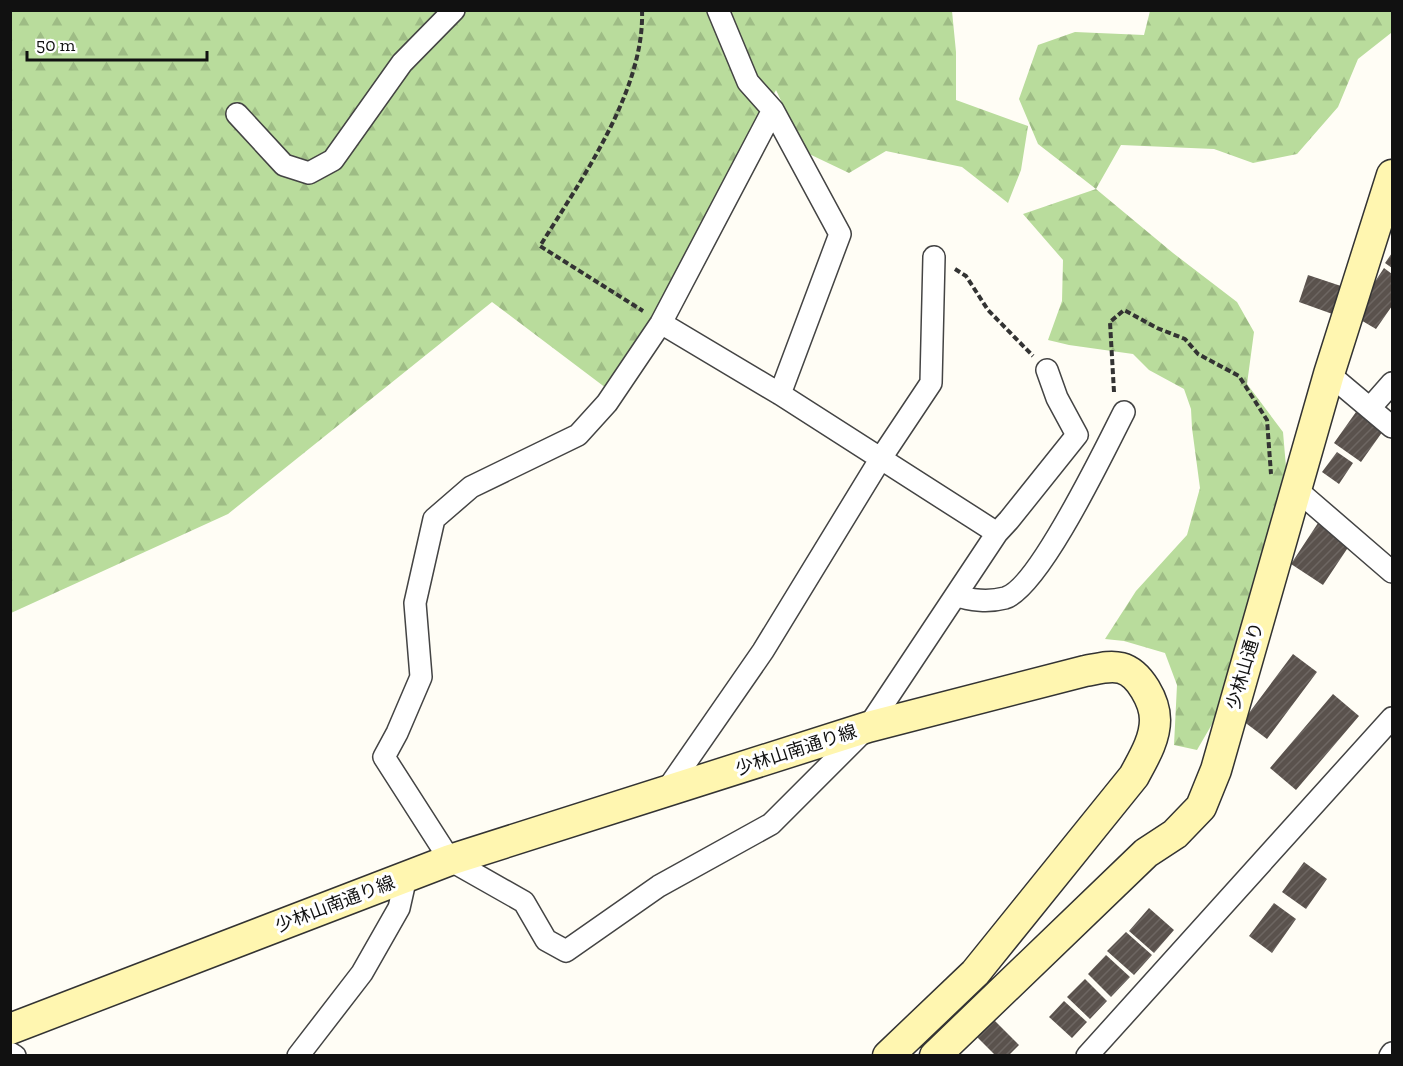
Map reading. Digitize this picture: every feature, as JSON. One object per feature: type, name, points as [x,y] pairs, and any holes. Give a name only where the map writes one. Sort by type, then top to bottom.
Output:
[{"type":"street","points":[[237,114],[284,165],[309,173],[333,160],[402,63],[454,10]]},
{"type":"street","points":[[718,10],[748,82],[773,110],[840,234],[780,394]]},
{"type":"street","points":[[773,110],[661,323],[606,403],[578,435],[471,487],[434,519],[415,603],[422,676],[384,757],[450,860],[524,902],[546,940],[566,951],[659,886],[771,824],[868,727],[997,532],[1077,435],[1057,398],[1047,370]]},
{"type":"street","name":"少林山通り","points":[[935,1056],[1146,853],[1175,834],[1201,807],[1216,770],[1284,487],[1329,374],[1392,175]]},
{"type":"street","points":[[666,791],[763,651],[881,458],[931,383],[934,257]]},
{"type":"street","points":[[661,323],[780,394],[997,532]]},
{"type":"street","points":[[1329,374],[1392,427]]},
{"type":"street","points":[[1370,408],[1392,383]]},
{"type":"street","points":[[956,595],[969,600],[1006,598],[1024,586],[1069,519],[1119,404]]},
{"type":"street","points":[[1284,487],[1392,572]]},
{"type":"street","name":"少林山南通り線","points":[[10,1029],[450,860],[868,727],[1108,666],[1123,668],[1135,677],[1152,701],[1155,720],[1149,745],[1134,776],[975,974],[888,1056]]},
{"type":"street","points":[[1087,1056],[1392,718]]},
{"type":"street","points":[[298,1056],[362,972],[399,908],[406,877]]},
{"type":"street","points":[[10,1053],[15,1056]]},
{"type":"path","points":[[642,10],[643,32],[629,87],[589,166],[540,246],[661,323]]},
{"type":"path","points":[[934,257],[966,276],[988,310],[1047,370]]},
{"type":"path","points":[[1119,404],[1110,322],[1124,310],[1157,328],[1185,339],[1198,354],[1239,376],[1267,420],[1284,487]]},
{"type":"green space","points":[[10,11],[952,11],[956,52],[956,100],[1028,126],[1021,170],[1008,203],[962,167],[886,151],[849,173],[805,152],[776,90],[658,308],[606,388],[492,302],[228,514],[11,613]]},
{"type":"green space","points":[[1150,11],[1392,11],[1392,34],[1358,59],[1338,107],[1297,154],[1253,163],[1214,149],[1121,145],[1096,189],[1038,144],[1019,99],[1038,45],[1075,32],[1144,35]]},
{"type":"green space","points":[[1096,189],[1237,302],[1254,332],[1247,384],[1283,432],[1286,467],[1253,599],[1231,662],[1215,719],[1197,750],[1174,745],[1177,685],[1165,653],[1124,641],[1105,639],[1136,591],[1187,535],[1200,488],[1191,409],[1184,389],[1149,370],[1133,354],[1048,340],[1062,301],[1063,260],[1023,214]]},
{"type":"building","points":[[1392,253],[1392,268],[1385,263]]},
{"type":"building","points":[[1384,268],[1392,274],[1392,306],[1376,329],[1359,319],[1370,289]]},
{"type":"building","points":[[1308,275],[1347,288],[1338,316],[1299,302]]},
{"type":"building","points":[[1356,412],[1383,431],[1361,462],[1334,443]]},
{"type":"building","points":[[1337,452],[1353,463],[1339,484],[1322,472]]},
{"type":"building","points":[[1318,523],[1351,543],[1323,585],[1291,564]]},
{"type":"building","points":[[1293,654],[1317,672],[1267,739],[1243,721]]},
{"type":"building","points":[[1333,694],[1359,716],[1296,790],[1270,768]]},
{"type":"building","points":[[1304,862],[1327,879],[1306,909],[1282,892]]},
{"type":"building","points":[[1274,903],[1296,919],[1272,953],[1249,936]]},
{"type":"building","points":[[1149,908],[1174,930],[1154,953],[1129,931]]},
{"type":"building","points":[[1126,932],[1152,955],[1134,975],[1107,951]]},
{"type":"building","points":[[1106,955],[1130,977],[1111,997],[1088,974]]},
{"type":"building","points":[[1085,979],[1107,1001],[1090,1019],[1067,997]]},
{"type":"building","points":[[1064,1001],[1087,1022],[1072,1038],[1049,1017]]},
{"type":"building","points":[[991,1017],[1019,1045],[1008,1056],[996,1056],[974,1034]]}]
